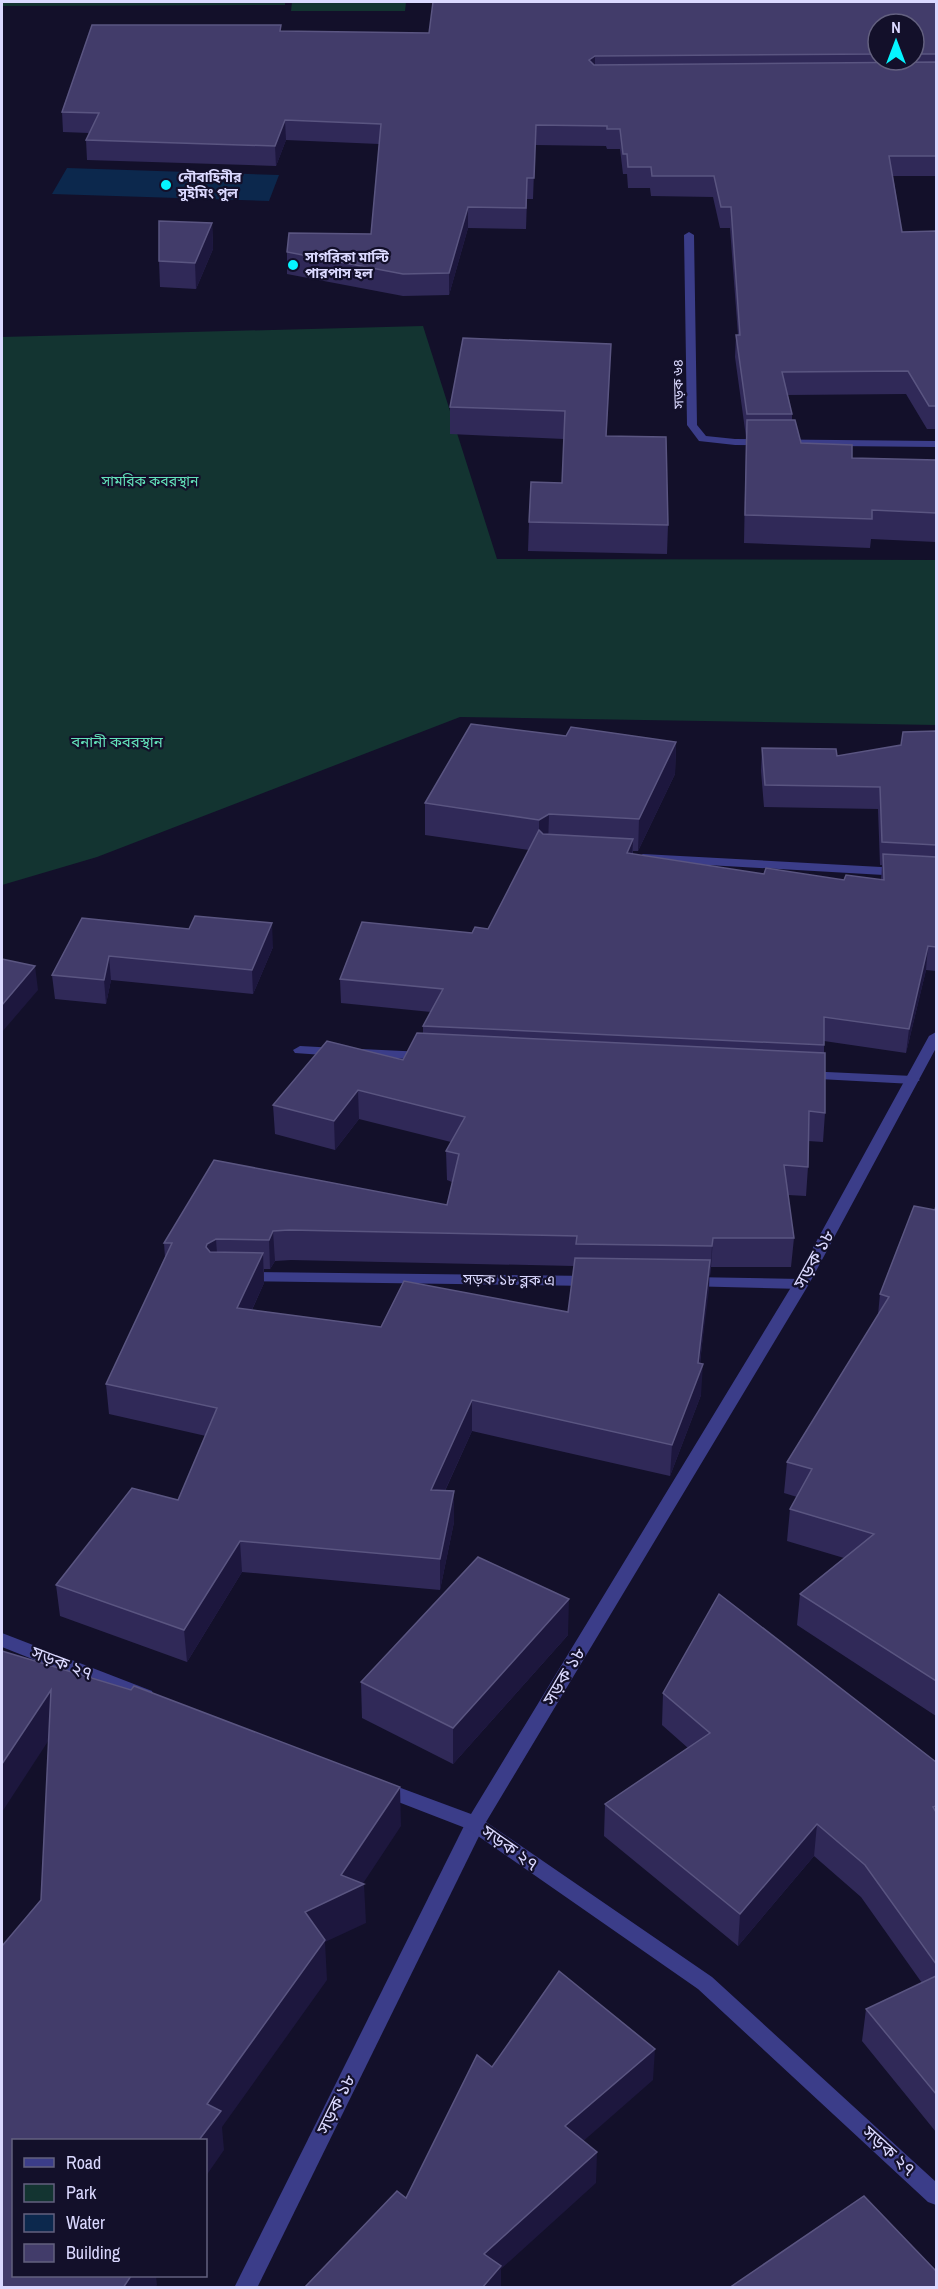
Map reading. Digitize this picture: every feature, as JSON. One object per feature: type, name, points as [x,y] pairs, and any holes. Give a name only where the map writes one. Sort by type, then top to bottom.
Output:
[{"type":"street","name":"সড়ক ৬৪","points":[[689,235],[692,425],[703,439],[735,442],[936,444]]},
{"type":"street","points":[[630,857],[936,874]]},
{"type":"street","name":"সড়ক ১৮","points":[[245,2288],[475,1824],[801,1284],[936,1036]]},
{"type":"street","points":[[300,1050],[441,1057]]},
{"type":"street","points":[[795,1074],[913,1080]]},
{"type":"street","name":"সড়ক ১৮ ব্লক এ","points":[[230,1276],[610,1281]]},
{"type":"street","points":[[670,1282],[801,1284]]},
{"type":"street","name":"সড়ক ২৭","points":[[2,1640],[166,1704]]},
{"type":"street","name":"সড়ক ২৭","points":[[364,1781],[475,1824],[705,1983],[936,2195]]},
{"type":"green space","points":[[2,2],[285,2],[285,5],[2,6]]},
{"type":"green space","points":[[292,2],[406,2],[405,11],[291,11]]},
{"type":"green space","points":[[423,326],[497,559],[936,560],[936,725],[460,717],[97,857],[2,885],[2,337]]},
{"type":"water","name":"নৌবাহিনীর সুইমিং পুল","points":[[67,168],[279,175],[269,201],[52,194]]},
{"type":"building","points":[[433,2],[936,2],[936,54],[926,54],[926,12],[866,12],[866,54],[595,56],[589,60],[594,65],[866,63],[866,72],[926,72],[926,62],[936,62],[936,156],[889,156],[902,232],[936,231],[936,406],[929,406],[908,371],[782,372],[792,414],[747,414],[736,335],[740,335],[731,207],[721,207],[714,176],[652,176],[651,167],[628,167],[627,154],[623,154],[620,129],[607,129],[607,126],[536,125],[534,178],[527,178],[526,208],[468,207],[449,273],[403,274],[287,252],[289,233],[371,234],[381,124],[285,120],[275,146],[86,140],[99,113],[62,112],[92,25],[281,25],[280,31],[429,33]]},
{"type":"building","points":[[159,221],[212,223],[195,263],[159,261]]},
{"type":"building","points":[[463,338],[611,344],[606,436],[666,437],[668,525],[529,522],[531,482],[562,483],[565,411],[450,407]]},
{"type":"building","points":[[747,420],[795,420],[801,443],[852,445],[852,458],[936,460],[936,513],[872,510],[872,519],[745,515]]},
{"type":"building","points":[[471,724],[566,736],[571,727],[676,742],[639,819],[549,814],[539,820],[425,803]]},
{"type":"building","points":[[936,731],[936,845],[882,842],[880,787],[765,785],[762,748],[836,749],[837,756],[901,745],[903,732]]},
{"type":"building","points":[[539,830],[543,834],[633,839],[627,853],[764,874],[766,868],[844,880],[846,875],[884,880],[883,854],[936,857],[936,947],[928,946],[909,1029],[824,1017],[824,1045],[423,1026],[443,989],[340,979],[362,922],[472,933],[475,927],[488,929]]},
{"type":"building","points":[[195,916],[272,923],[252,970],[109,956],[104,980],[52,975],[82,918],[189,929]]},
{"type":"building","points":[[2,959],[35,966],[2,1005]]},
{"type":"building","points":[[417,1033],[825,1053],[825,1113],[809,1111],[808,1167],[784,1165],[794,1238],[713,1238],[712,1246],[576,1244],[577,1236],[289,1230],[273,1231],[269,1240],[216,1239],[207,1244],[206,1247],[210,1252],[263,1253],[237,1308],[381,1327],[404,1281],[568,1312],[575,1258],[710,1260],[698,1363],[703,1364],[672,1445],[472,1400],[431,1490],[454,1491],[440,1559],[240,1541],[184,1630],[56,1585],[132,1488],[178,1500],[217,1408],[106,1384],[172,1243],[164,1243],[214,1160],[447,1205],[459,1154],[446,1151],[465,1117],[358,1090],[334,1121],[273,1105],[327,1041],[403,1060]]},
{"type":"building","points":[[914,1206],[935,1210],[936,1206],[936,1681],[800,1594],[874,1534],[790,1509],[812,1469],[787,1462],[889,1297],[880,1294]]},
{"type":"building","points":[[478,1557],[569,1599],[453,1728],[361,1682]]},
{"type":"building","points":[[719,1594],[936,1762],[936,1806],[933,1807],[936,1812],[936,1964],[865,1865],[817,1824],[740,1914],[605,1804],[710,1733],[663,1693]]},
{"type":"building","points":[[2,1651],[131,1690],[134,1686],[400,1787],[341,1875],[364,1884],[305,1912],[325,1940],[207,2104],[221,2111],[200,2139],[12,2139],[12,2277],[130,2277],[123,2288],[2,2288],[2,1946],[41,1900],[51,1690],[2,1764]]},
{"type":"building","points":[[559,1971],[655,2049],[565,2126],[597,2152],[484,2254],[501,2266],[482,2288],[304,2288],[397,2191],[406,2198],[477,2055],[492,2067]]},
{"type":"building","points":[[936,1976],[936,2094],[866,2009]]},
{"type":"building","points":[[864,2196],[936,2271],[936,2288],[729,2288]]},
{"type":"place","name":"নৌবাহিনীর সুইমিং পুল","points":[[166,185]]},
{"type":"place","name":"সাগরিকা মাল্টি পারপাস হল","points":[[293,265]]},
{"type":"park label","name":"সামরিক কবরস্থান","points":[[150,481]]},
{"type":"park label","name":"বনানী কবরস্থান","points":[[117,742]]}]
